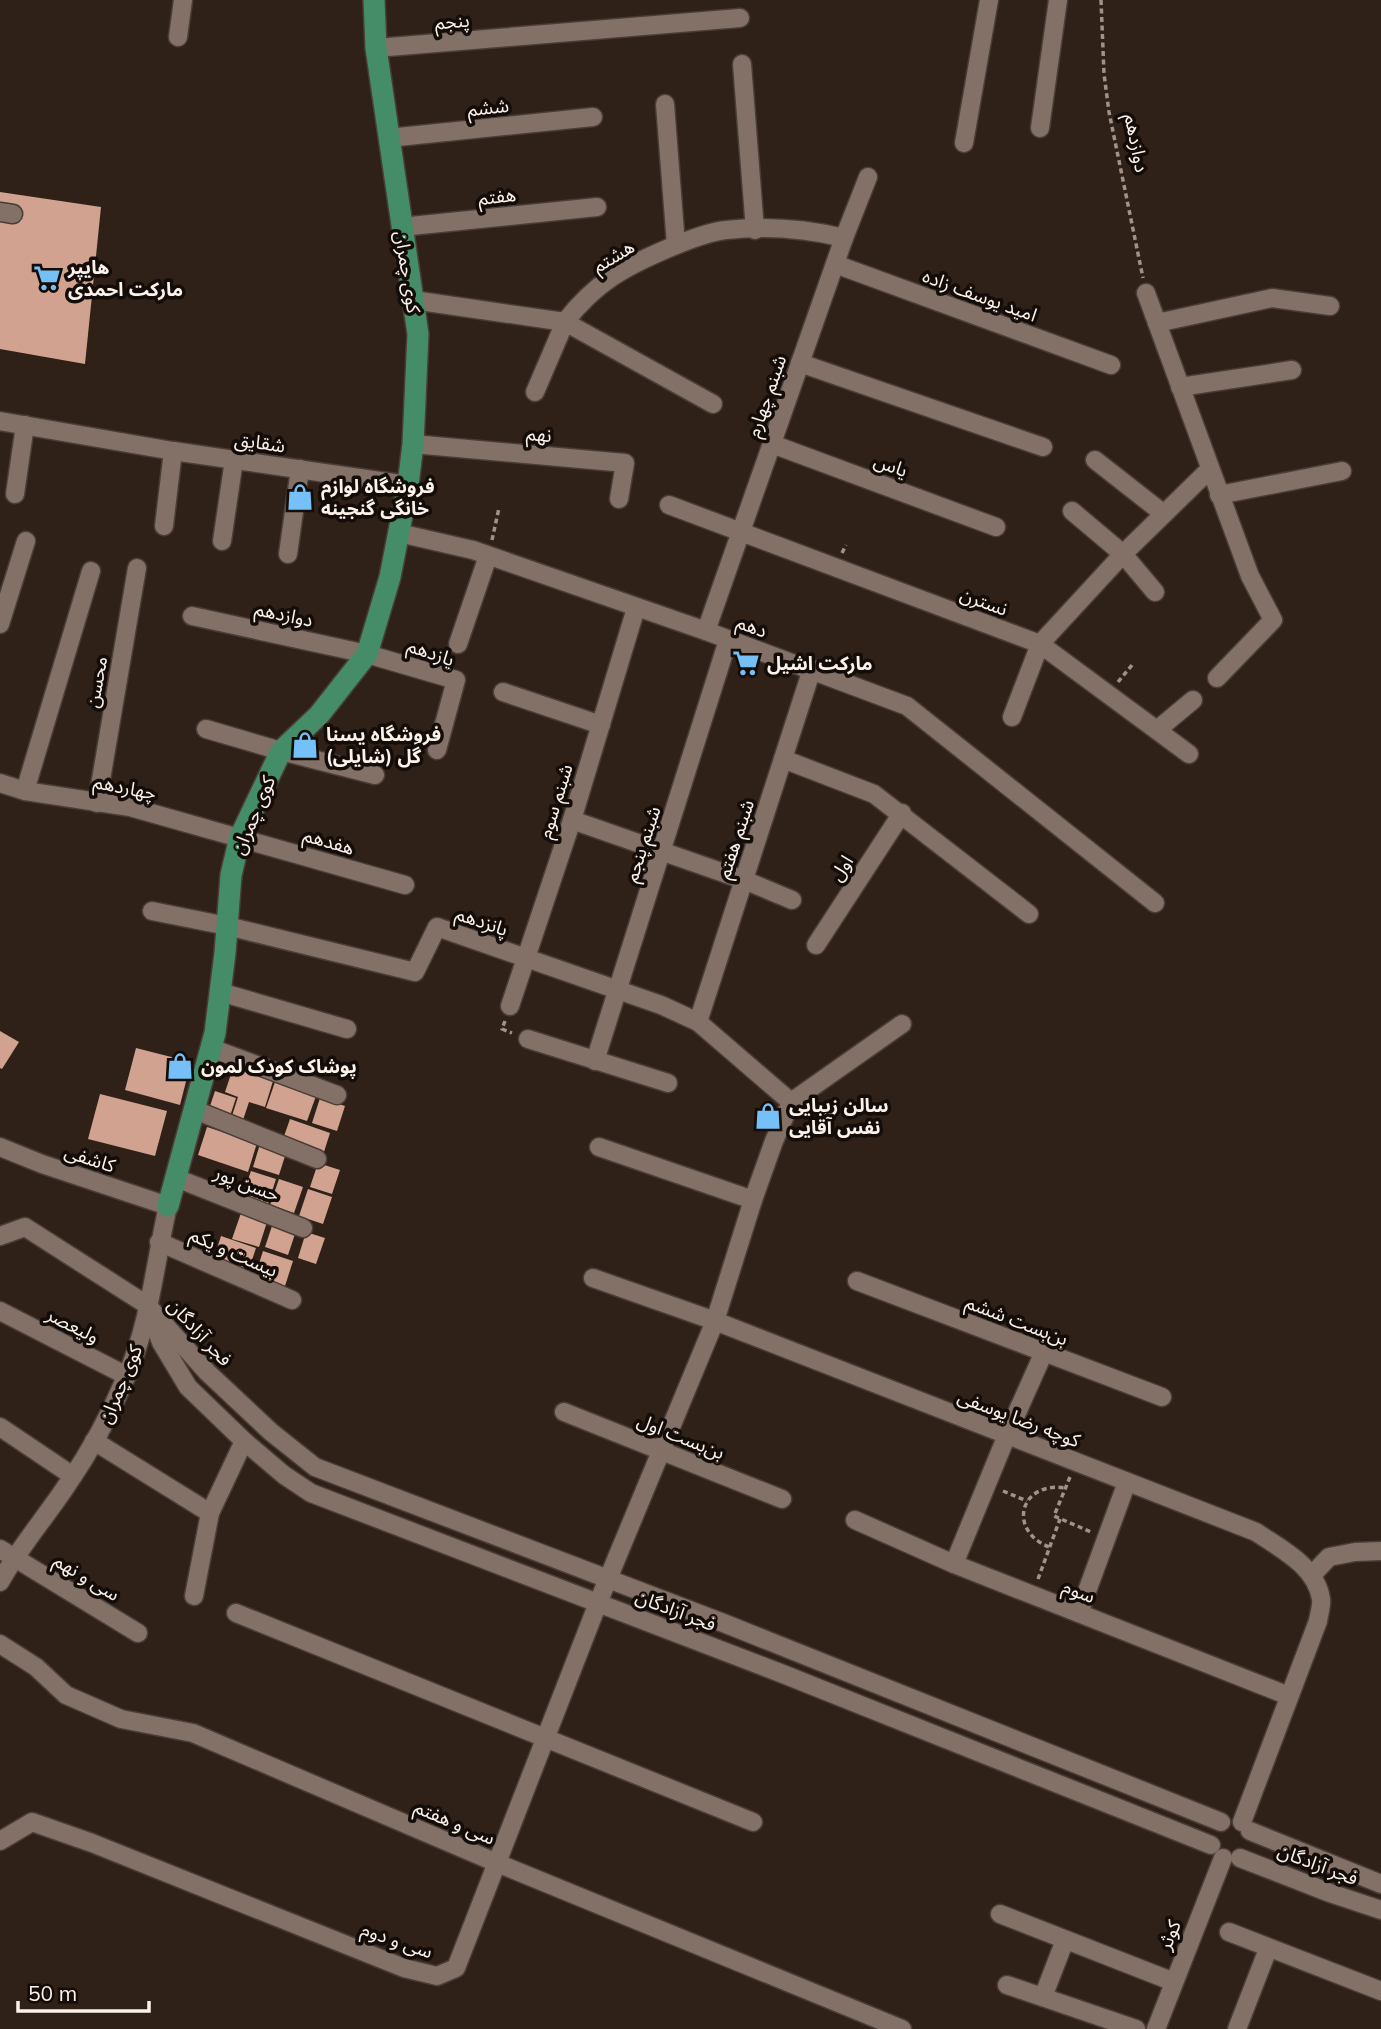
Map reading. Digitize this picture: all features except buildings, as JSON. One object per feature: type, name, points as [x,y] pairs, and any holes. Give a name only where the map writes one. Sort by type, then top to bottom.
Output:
[{"type":"main road","name":"کوی چمران","points":[[168,1206],[211,1048],[220,992],[230,874],[240,837],[281,751],[319,715],[367,654],[390,577],[408,485],[413,444],[418,334],[376,48],[374,0]]},
{"type":"street","points":[[178,37],[183,0]]},
{"type":"street","points":[[964,143],[989,0]]},
{"type":"street","points":[[1040,128],[1058,0]]},
{"type":"street","name":"پنجم","points":[[376,48],[740,18]]},
{"type":"street","points":[[742,64],[755,230]]},
{"type":"street","points":[[665,104],[676,245]]},
{"type":"street","name":"ششم","points":[[388,138],[593,117]]},
{"type":"street","name":"شبنم چهارم","points":[[706,631],[844,238],[869,177]]},
{"type":"street","name":"هفتم","points":[[401,227],[597,206]]},
{"type":"street","name":"هشتم","points":[[565,321],[578,305],[612,277],[676,245],[725,230],[811,230],[844,238]]},
{"type":"street","name":"امید یوسف زاده","points":[[835,264],[1111,365]]},
{"type":"street","points":[[1146,293],[1250,576],[1273,620],[1217,678]]},
{"type":"street","points":[[1157,323],[1272,298],[1330,306]]},
{"type":"street","points":[[412,300],[565,321],[713,404]]},
{"type":"street","points":[[536,392],[565,321]]},
{"type":"street","points":[[800,363],[1044,447]]},
{"type":"street","points":[[1180,387],[1292,370]]},
{"type":"street","name":"شقایق","points":[[0,421],[173,451],[408,485]]},
{"type":"street","points":[[15,494],[25,425]]},
{"type":"street","name":"نهم","points":[[413,444],[625,463],[619,499]]},
{"type":"street","name":"یاس","points":[[772,444],[996,527]]},
{"type":"street","points":[[163,526],[173,451]]},
{"type":"street","points":[[222,541],[234,460]]},
{"type":"street","points":[[1095,460],[1164,514]]},
{"type":"street","points":[[288,554],[300,469]]},
{"type":"street","points":[[1012,717],[1040,644],[1123,554],[1210,469]]},
{"type":"street","points":[[1219,495],[1342,471]]},
{"type":"street","name":"نسترن","points":[[669,505],[1040,644],[1189,754]]},
{"type":"street","points":[[1072,511],[1123,554],[1154,592]]},
{"type":"street","name":"دهم","points":[[399,533],[488,556],[706,631],[907,706],[1155,903]]},
{"type":"street","points":[[0,624],[26,541]]},
{"type":"street","points":[[458,645],[488,556]]},
{"type":"street","name":"محسن","points":[[97,803],[137,568]]},
{"type":"street","points":[[25,791],[91,571]]},
{"type":"street","name":"شبنم سوم","points":[[510,1006],[572,820],[636,608]]},
{"type":"street","name":"دوازدهم","points":[[192,616],[367,654]]},
{"type":"street","name":"شبنم پنجم","points":[[595,1061],[728,639]]},
{"type":"street","name":"یازدهم","points":[[367,654],[456,680],[437,750]]},
{"type":"street","name":"شبنم هفتم","points":[[698,1022],[812,669]]},
{"type":"street","points":[[503,692],[601,725]]},
{"type":"street","points":[[1157,730],[1193,699]]},
{"type":"street","points":[[206,729],[375,775]]},
{"type":"street","points":[[783,759],[874,794],[902,813],[1029,914]]},
{"type":"street","name":"چهاردهم","points":[[0,783],[25,791],[130,807],[240,837]]},
{"type":"street","name":"اول","points":[[816,945],[902,813]]},
{"type":"street","points":[[572,820],[744,880],[792,900]]},
{"type":"street","name":"هفدهم","points":[[240,837],[405,885]]},
{"type":"street","name":"پانزدهم","points":[[152,911],[227,926],[415,972],[437,927],[661,1005],[698,1022],[791,1102]]},
{"type":"street","points":[[220,992],[347,1029]]},
{"type":"street","points":[[609,1578],[715,1321],[774,1141],[791,1102],[902,1024]]},
{"type":"street","points":[[527,1039],[668,1083]]},
{"type":"street","points":[[211,1048],[337,1095]]},
{"type":"street","points":[[195,1110],[317,1159]]},
{"type":"street","name":"کاشفی","points":[[0,1147],[42,1164],[168,1206]]},
{"type":"street","points":[[599,1147],[754,1200]]},
{"type":"street","name":"حسن پور","points":[[176,1178],[303,1228]]},
{"type":"street","name":"کوی چمران","points":[[0,1582],[7,1553],[73,1476],[127,1376],[138,1346],[168,1206]]},
{"type":"street","points":[[0,1236],[25,1227],[147,1305]]},
{"type":"street","name":"بیست و یکم","points":[[159,1242],[292,1300]]},
{"type":"street","name":"کوچه رضا یوسفی","points":[[593,1278],[715,1321],[1256,1532],[1295,1558],[1312,1575]]},
{"type":"street","name":"بن‌بست ششم","points":[[857,1281],[1162,1397]]},
{"type":"street","name":"فجر آزادگان","points":[[147,1305],[206,1372],[271,1432],[314,1466],[936,1706],[1221,1822]]},
{"type":"street","name":"فجر آزادگان","points":[[147,1305],[161,1342],[188,1387],[244,1441],[284,1475],[311,1493],[598,1603],[1225,1854],[1381,1910]]},
{"type":"street","name":"ولیعصر","points":[[0,1311],[127,1376]]},
{"type":"street","points":[[954,1564],[1044,1352]]},
{"type":"street","points":[[188,1387],[206,1372]]},
{"type":"street","name":"بن‌بست اول","points":[[564,1412],[782,1499]]},
{"type":"street","points":[[0,1427],[73,1476]]},
{"type":"street","points":[[94,1441],[210,1513]]},
{"type":"street","points":[[194,1596],[210,1513],[244,1441]]},
{"type":"street","points":[[1079,1613],[1127,1482]]},
{"type":"street","name":"سوم","points":[[855,1520],[954,1564],[1289,1696]]},
{"type":"street","points":[[1246,1826],[1228,1819],[1214,1828],[1211,1836],[1225,1854],[1251,1846],[1246,1826],[1289,1696],[1318,1621],[1321,1599],[1312,1575],[1329,1557],[1381,1551]]},
{"type":"street","name":"سی و نهم","points":[[7,1553],[138,1633]]},
{"type":"street","name":"سی و دوم","points":[[0,1841],[32,1822],[92,1843],[404,1968],[436,1976],[456,1968],[609,1578]]},
{"type":"street","points":[[236,1613],[754,1822]]},
{"type":"street","name":"سی و هفتم","points":[[0,1644],[36,1667],[66,1695],[121,1719],[193,1733],[497,1863],[902,2029]]},
{"type":"street","name":"فجر آزادگان","points":[[1246,1826],[1381,1884]]},
{"type":"street","name":"کوثر","points":[[1160,2028],[1174,1982],[1225,1854]]},
{"type":"street","points":[[1000,1914],[1174,1982]]},
{"type":"street","points":[[1229,1932],[1381,1991]]},
{"type":"street","points":[[1043,1997],[1065,1940]]},
{"type":"street","points":[[1237,2029],[1268,1949]]},
{"type":"street","points":[[1007,1985],[1136,2029]]},
{"type":"path","name":"دوازدهم","points":[[1101,0],[1104,74],[1109,112],[1146,293]]},
{"type":"path","points":[[488,556],[499,508]]},
{"type":"path","points":[[510,1006],[502,1030],[527,1039]]},
{"type":"path","points":[[1060,1473],[1070,1477],[1054,1516],[1093,1533],[1097,1523]]},
{"type":"path","points":[[1007,1479],[1002,1491],[1027,1501]]},
{"type":"path","points":[[1049,1547],[1036,1541],[1026,1530],[1023,1516],[1027,1501],[1037,1491],[1051,1486],[1065,1488]]},
{"type":"path","points":[[1048,1584],[1038,1579],[1060,1518]]},
{"type":"place","name":"هایپر مارکت احمدی","points":[[47,278]]},
{"type":"place","name":"فروشگاه لوازم خانگی گنجینه","points":[[300,497]]},
{"type":"place","name":"مارکت اشیل","points":[[746,663]]},
{"type":"place","name":"فروشگاه یسنا گل (شایلی)","points":[[305,745]]},
{"type":"place","name":"پوشاک کودک لمون","points":[[180,1066]]},
{"type":"place","name":"سالن زیبایی نفس آقایی","points":[[768,1116]]}]
